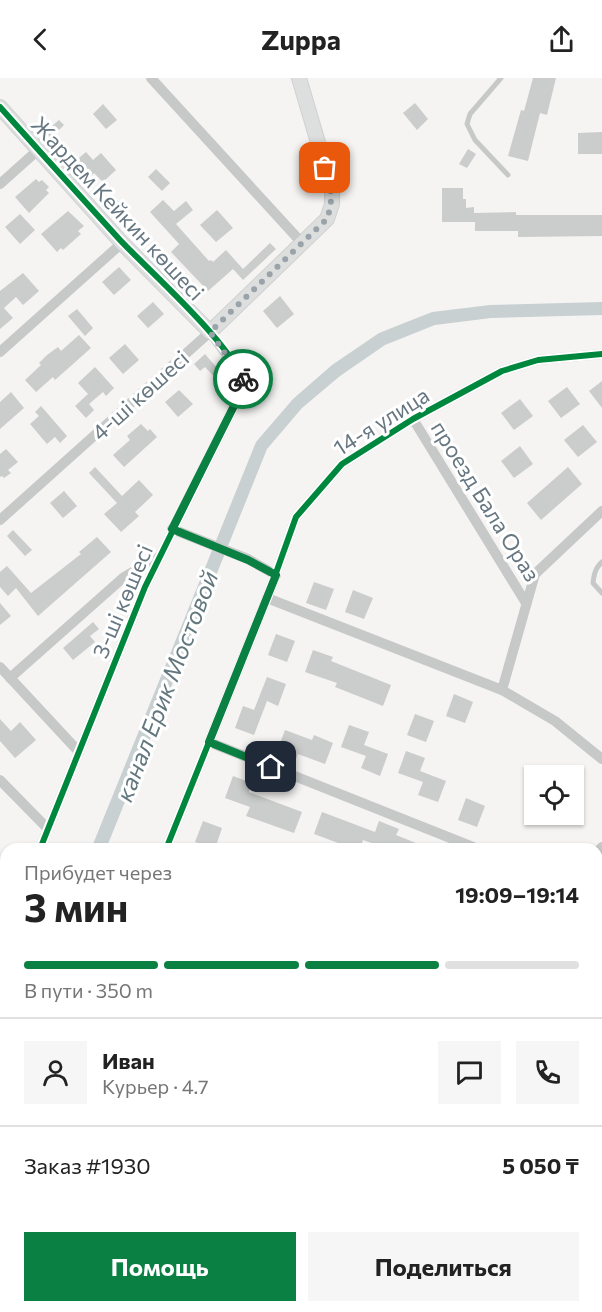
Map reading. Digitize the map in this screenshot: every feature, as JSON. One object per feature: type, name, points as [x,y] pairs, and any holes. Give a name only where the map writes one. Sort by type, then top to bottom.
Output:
[{"type":"street","points":[[151,78],[302,243]]},
{"type":"street","name":"4-ші көшесі","points":[[0,520],[210,332],[327,219],[332,204],[332,190],[299,78]]},
{"type":"street","name":"Жардем Кейкин көшесі","points":[[0,107],[122,243],[210,332]]},
{"type":"street","points":[[0,184],[38,150]]},
{"type":"street","points":[[0,352],[122,243]]},
{"type":"street","name":"3-ші көшесі","points":[[42,843],[145,587],[244,386],[243,377],[210,332]]},
{"type":"street","name":"14-я улица","points":[[168,843],[267,598],[296,517],[342,464],[413,419],[502,371],[538,360],[602,354]]},
{"type":"street","name":"проезд Бала Ораз","points":[[413,419],[526,603]]},
{"type":"street","points":[[502,690],[535,574],[601,515]]},
{"type":"street","points":[[172,529],[248,560],[276,575]]},
{"type":"street","name":"3-ші көшесі","points":[[10,678],[124,577],[160,555]]},
{"type":"street","name":"3-ші көшесі","points":[[124,577],[145,587]]},
{"type":"street","points":[[267,598],[502,690],[555,721],[602,759]]},
{"type":"street","points":[[0,667],[79,752]]},
{"type":"street","points":[[209,742],[463,843]]},
{"type":"street","points":[[0,780],[48,829]]},
{"type":"lane","points":[[501,78],[470,114],[467,124],[475,140],[508,175]]},
{"type":"lane","points":[[602,562],[594,575],[593,583],[602,593]]},
{"type":"water","name":"канал Ерик Мостовой","points":[[602,302],[602,315],[491,318],[435,325],[385,345],[340,376],[302,408],[267,449],[108,843],[93,843],[256,442],[293,399],[332,365],[379,333],[432,312],[490,305]]},
{"type":"building","points":[[533,78],[556,78],[547,115],[540,113],[528,161],[508,156]]},
{"type":"building","points":[[415,103],[428,119],[417,130],[403,113]]},
{"type":"building","points":[[103,104],[117,120],[106,129],[93,114]]},
{"type":"building","points":[[59,120],[64,125],[51,138],[45,132]]},
{"type":"building","points":[[602,132],[602,154],[578,154],[578,133]]},
{"type":"building","points":[[468,149],[476,154],[467,168],[459,164]]},
{"type":"building","points":[[86,152],[93,160],[101,153],[116,170],[103,182],[94,173],[88,179],[73,163]]},
{"type":"building","points":[[156,169],[170,183],[162,191],[148,177]]},
{"type":"building","points":[[36,179],[39,182],[42,180],[49,187],[46,190],[49,193],[29,213],[15,197]]},
{"type":"building","points":[[442,188],[463,188],[466,208],[474,207],[474,213],[602,215],[602,236],[518,237],[518,231],[475,231],[475,222],[442,222]]},
{"type":"building","points":[[112,195],[126,209],[119,215],[106,202]]},
{"type":"building","points":[[163,200],[174,211],[186,201],[193,210],[176,224],[209,261],[213,262],[226,250],[243,269],[270,243],[276,249],[243,280],[233,269],[208,291],[171,252],[179,244],[150,212]]},
{"type":"building","points":[[217,210],[233,228],[216,242],[200,225]]},
{"type":"building","points":[[68,211],[84,226],[78,231],[81,234],[63,250],[61,248],[57,252],[41,234]]},
{"type":"building","points":[[20,214],[35,230],[20,244],[5,227]]},
{"type":"building","points":[[119,267],[131,280],[114,295],[102,282]]},
{"type":"building","points":[[23,273],[39,291],[23,305],[16,297],[4,308],[13,318],[0,329],[0,291]]},
{"type":"building","points":[[280,296],[294,314],[277,328],[263,311]]},
{"type":"building","points":[[153,302],[164,314],[148,328],[137,316]]},
{"type":"building","points":[[77,309],[93,328],[85,336],[68,316]]},
{"type":"building","points":[[79,335],[91,348],[55,380],[53,377],[36,392],[25,380],[41,365],[39,363],[47,355],[58,347],[61,351]]},
{"type":"building","points":[[125,344],[139,360],[123,374],[109,358]]},
{"type":"building","points":[[205,354],[224,376],[218,381],[205,367],[200,371],[194,364]]},
{"type":"building","points":[[95,367],[114,388],[106,396],[103,392],[89,404],[94,410],[86,418],[75,406],[88,394],[78,383]]},
{"type":"building","points":[[602,381],[602,408],[589,391]]},
{"type":"building","points":[[567,387],[580,404],[561,418],[548,401]]},
{"type":"building","points":[[179,390],[193,404],[178,417],[165,402]]},
{"type":"building","points":[[11,392],[24,408],[0,429],[0,402]]},
{"type":"building","points":[[520,399],[533,416],[514,430],[501,413]]},
{"type":"building","points":[[41,406],[67,436],[60,443],[55,437],[47,444],[30,424],[39,416],[35,412]]},
{"type":"building","points":[[141,424],[157,437],[124,467],[113,455],[130,440],[127,436]]},
{"type":"building","points":[[583,425],[597,442],[578,457],[564,440]]},
{"type":"building","points":[[520,446],[533,464],[514,478],[501,461]]},
{"type":"building","points":[[6,449],[18,462],[8,470],[11,473],[4,478],[0,477],[0,454]]},
{"type":"building","points":[[95,467],[122,496],[139,480],[153,495],[135,512],[139,516],[121,532],[104,514],[117,503],[89,473]]},
{"type":"building","points":[[568,467],[582,484],[541,520],[527,503]]},
{"type":"building","points":[[64,491],[77,506],[63,518],[50,503]]},
{"type":"building","points":[[13,530],[32,550],[25,556],[7,536]]},
{"type":"building","points":[[97,537],[111,552],[38,616],[16,588],[8,596],[0,587],[0,572],[7,566],[31,593],[81,554],[79,552]]},
{"type":"building","points":[[314,582],[334,589],[326,610],[306,603]]},
{"type":"building","points":[[353,590],[373,598],[364,619],[345,612]]},
{"type":"building","points":[[0,603],[11,616],[0,625]]},
{"type":"building","points":[[93,622],[99,629],[90,636],[95,642],[73,660],[63,648]]},
{"type":"building","points":[[276,634],[295,641],[287,662],[268,655]]},
{"type":"building","points":[[313,650],[333,657],[331,661],[391,685],[383,706],[335,687],[337,683],[305,672]]},
{"type":"building","points":[[267,677],[286,684],[278,706],[267,701],[254,735],[235,728],[243,706],[254,710]]},
{"type":"building","points":[[454,694],[473,702],[465,723],[446,716]]},
{"type":"building","points":[[415,714],[434,721],[426,742],[407,735]]},
{"type":"building","points":[[0,719],[11,731],[20,722],[36,740],[15,758],[0,741]]},
{"type":"building","points":[[349,725],[369,732],[364,745],[388,754],[380,776],[361,768],[366,756],[341,747]]},
{"type":"building","points":[[285,730],[312,740],[314,735],[333,743],[325,764],[298,754],[296,759],[277,751]]},
{"type":"building","points":[[406,751],[425,758],[420,771],[446,781],[438,802],[418,795],[423,782],[398,773]]},
{"type":"building","points":[[233,776],[252,783],[249,792],[302,812],[294,833],[246,816],[250,807],[225,798]]},
{"type":"building","points":[[466,798],[485,806],[477,827],[458,820]]},
{"type":"building","points":[[322,812],[375,832],[379,821],[399,829],[396,835],[416,843],[371,843],[363,840],[362,843],[338,843],[314,834]]},
{"type":"building","points":[[203,821],[222,828],[217,843],[195,842]]},
{"type":"cycle path","points":[[0,107],[120,240],[210,332],[239,371],[244,386],[145,587],[42,843]]},
{"type":"cycle path","points":[[168,843],[267,598],[296,517],[342,464],[413,419],[502,371],[538,360],[602,354]]},
{"type":"way so far","points":[[243,379],[210,332],[327,219],[332,204],[332,190],[325,168]]},
{"type":"route","points":[[243,379],[244,386],[172,529],[248,560],[276,575],[209,742],[271,767]]}]
